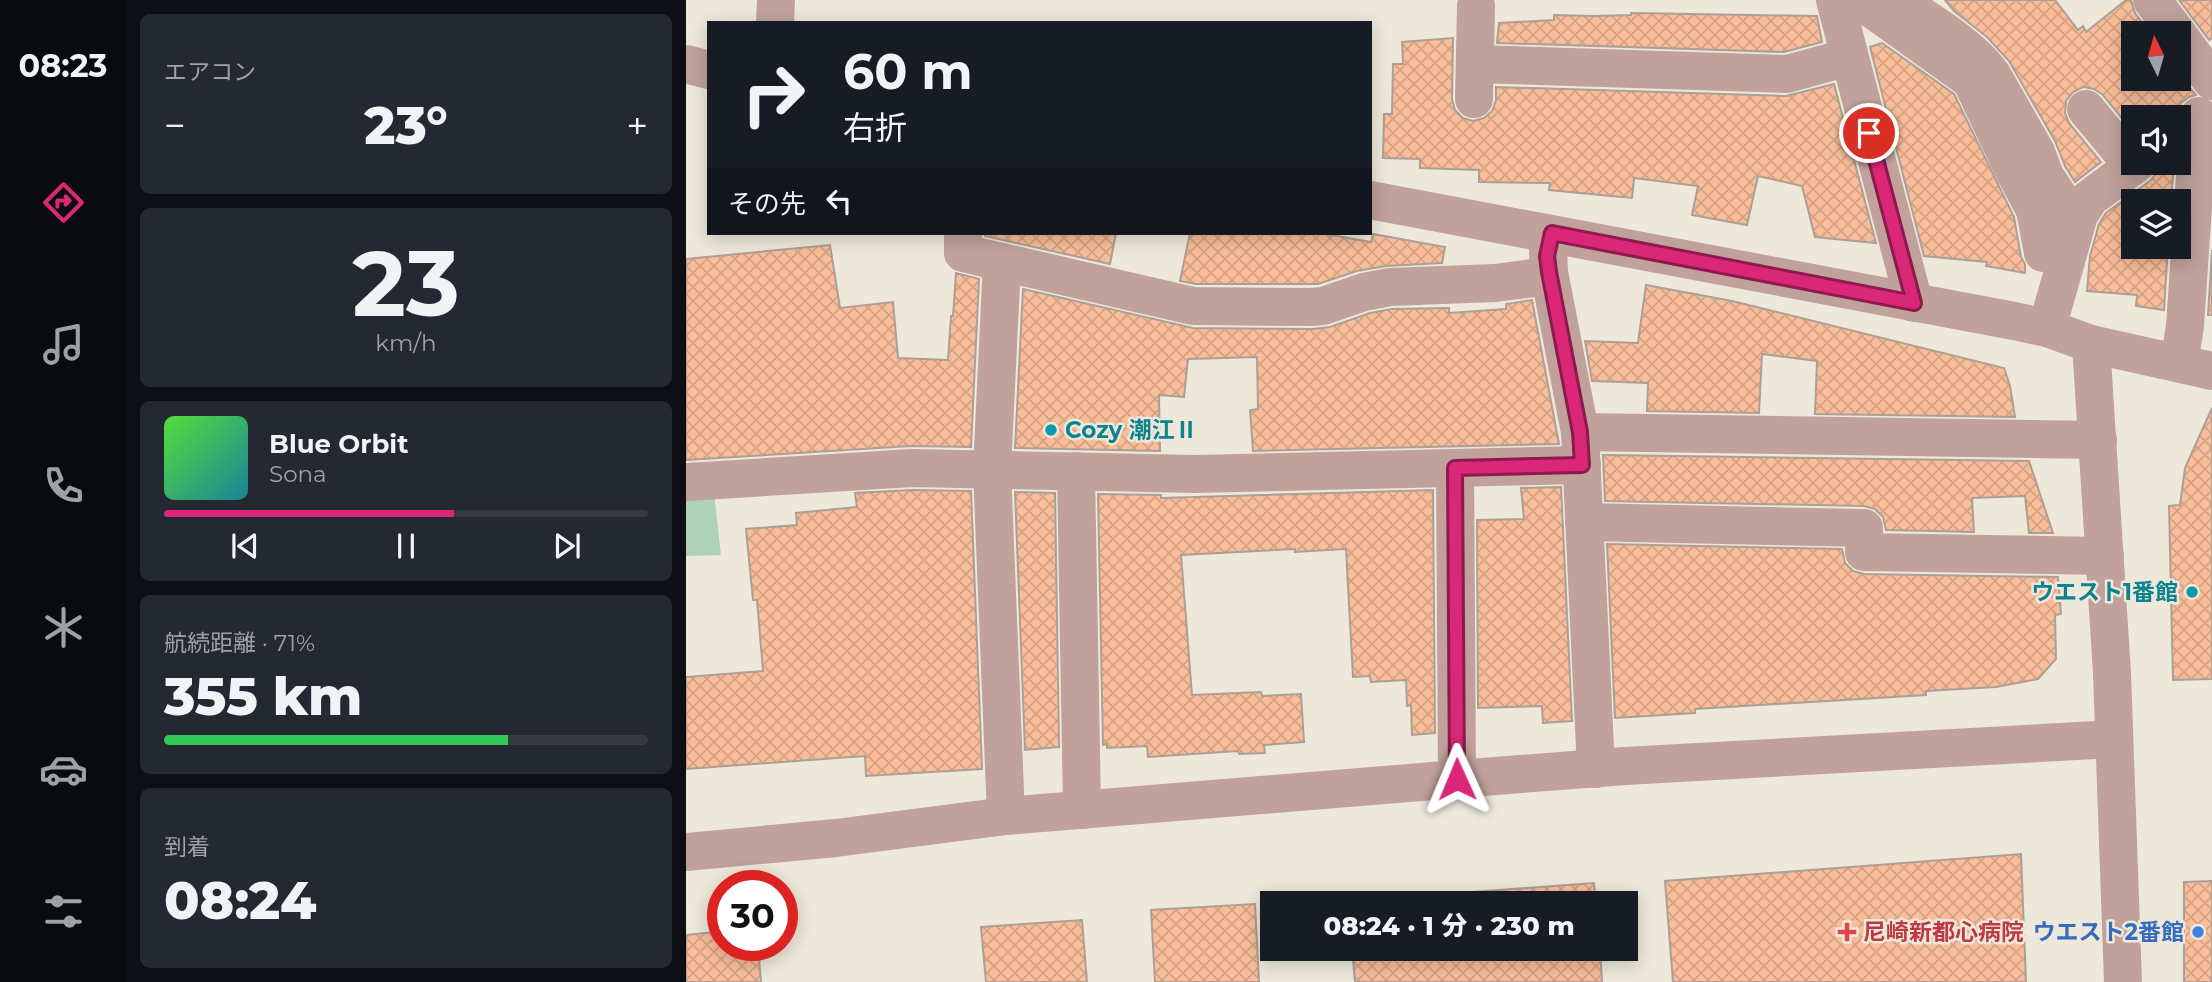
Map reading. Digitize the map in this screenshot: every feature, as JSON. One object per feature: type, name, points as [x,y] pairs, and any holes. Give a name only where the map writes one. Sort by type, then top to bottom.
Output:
[{"type":"street","points":[[775,21],[776,0]]},
{"type":"street","points":[[1835,0],[1914,303]]},
{"type":"street","points":[[1868,0],[1872,9],[1971,80],[2035,210],[2043,253],[2068,223],[2066,208],[2045,176],[2036,152],[1992,75],[1984,64],[1945,32],[1896,0]]},
{"type":"street","points":[[2152,0],[2168,21]]},
{"type":"street","points":[[1476,6],[1475,81],[1655,87],[1787,74],[1849,57]]},
{"type":"street","points":[[686,64],[707,69]]},
{"type":"street","points":[[1372,200],[2047,328],[2091,344],[2196,367],[2185,326],[2201,109],[2191,77]]},
{"type":"street","points":[[2086,110],[2121,149]]},
{"type":"street","points":[[2047,328],[2079,215],[2090,198],[2121,175]]},
{"type":"street","points":[[1552,233],[1547,256],[1549,276],[1581,448],[1596,769]]},
{"type":"street","points":[[963,235],[963,253],[1193,306],[1324,306],[1364,292],[1390,287],[1495,283],[1549,276]]},
{"type":"street","points":[[1002,262],[992,470],[1006,816]]},
{"type":"street","points":[[2091,344],[2105,556],[2123,982]]},
{"type":"street","points":[[686,482],[912,468],[1195,474],[1455,468],[1581,448],[2098,440]]},
{"type":"street","points":[[1455,468],[1457,779]]},
{"type":"street","points":[[1076,471],[1082,810]]},
{"type":"street","points":[[1584,522],[1864,528],[1864,552],[2105,556]]},
{"type":"street","points":[[686,852],[836,838],[1006,816],[1457,779],[2114,738]]},
{"type":"green space","points":[[714,493],[721,555],[686,556],[686,495]]},
{"type":"building","points":[[1945,0],[2055,0],[2078,30],[2083,26],[2086,32],[2126,0],[2131,0],[2141,21],[2121,21],[2121,91],[2191,91],[2191,89],[2196,95],[2180,105],[2121,105],[2121,117],[2103,95],[2094,89],[2083,87],[2073,92],[2066,101],[2065,113],[2069,123],[2101,162],[2075,182],[2009,61],[1987,37],[1954,11]]},
{"type":"building","points":[[2179,0],[2212,0],[2212,38],[2209,40]]},
{"type":"building","points":[[1631,13],[1817,16],[1822,42],[1784,52],[1497,43],[1499,23],[1554,20],[1554,15]]},
{"type":"building","points":[[1453,38],[1452,99],[1455,110],[1463,118],[1473,121],[1484,118],[1492,111],[1496,100],[1496,87],[1786,96],[1834,84],[1876,243],[1815,237],[1802,186],[1758,176],[1747,225],[1692,215],[1698,186],[1634,178],[1632,198],[1549,190],[1550,183],[1479,182],[1479,170],[1420,168],[1420,159],[1383,158],[1384,114],[1392,114],[1393,64],[1403,64],[1402,42]]},
{"type":"building","points":[[1882,43],[1954,94],[2014,217],[2025,273],[1986,266],[1987,262],[1924,256],[1870,47]]},
{"type":"building","points":[[2155,175],[2173,175],[2172,189],[2139,189]]},
{"type":"building","points":[[2121,202],[2121,259],[2167,259],[2164,310],[2136,306],[2137,295],[2087,291],[2090,256],[2099,224],[2106,213]]},
{"type":"building","points":[[1373,234],[1445,247],[1442,263],[1386,266],[1357,271],[1318,284],[1196,284],[1180,281],[1190,235],[1331,235],[1371,242]]},
{"type":"building","points":[[985,235],[1116,235],[1110,264]]},
{"type":"building","points":[[830,245],[840,308],[893,302],[898,358],[948,360],[956,273],[979,279],[971,447],[911,446],[686,460],[686,259]]},
{"type":"building","points":[[2212,250],[2212,315],[2208,315]]},
{"type":"building","points":[[1646,285],[1732,301],[2004,368],[2015,417],[1815,414],[1817,361],[1762,354],[1759,413],[1647,411],[1648,383],[1592,381],[1585,341],[1638,343]]},
{"type":"building","points":[[1023,289],[1193,328],[1313,329],[1330,327],[1370,313],[1392,309],[1449,308],[1449,313],[1506,309],[1506,304],[1532,300],[1559,444],[1253,451],[1250,410],[1258,409],[1257,357],[1188,359],[1184,397],[1159,395],[1160,451],[1015,448]]},
{"type":"building","name":"ウエスト1番館","points":[[2212,408],[2212,679],[2173,680],[2169,506],[2180,505],[2185,468]]},
{"type":"building","points":[[1603,455],[2029,461],[2053,533],[2029,533],[2025,496],[1972,498],[1974,532],[1886,530],[1883,517],[1875,509],[1864,506],[1605,501]]},
{"type":"building","points":[[1561,487],[1572,721],[1543,723],[1542,706],[1478,708],[1477,520],[1524,519],[1521,488]]},
{"type":"building","points":[[1433,490],[1435,733],[1412,735],[1411,705],[1407,706],[1406,680],[1371,682],[1370,676],[1353,677],[1346,549],[1295,552],[1295,549],[1181,555],[1192,695],[1261,692],[1262,696],[1301,694],[1304,742],[1264,745],[1265,753],[1239,754],[1238,751],[1148,757],[1147,746],[1107,748],[1107,744],[1103,745],[1098,494],[1161,495],[1161,498]]},
{"type":"building","points":[[971,491],[982,769],[866,776],[865,756],[686,769],[686,677],[763,671],[757,600],[753,600],[746,529],[797,525],[796,513],[857,507],[855,493]]},
{"type":"building","points":[[1015,492],[1055,493],[1059,747],[1025,750]]},
{"type":"building","points":[[1607,544],[1842,549],[1845,563],[1853,571],[1864,574],[2058,577],[2061,614],[2055,615],[2056,659],[2038,679],[1996,687],[1926,691],[1926,695],[1695,709],[1695,713],[1615,718]]},
{"type":"building","name":"尼崎新都心病院","points":[[2021,854],[2026,982],[1673,982],[1665,881]]},
{"type":"building","name":"ウエスト2番館","points":[[2212,881],[2212,982],[2184,982],[2184,882]]},
{"type":"building","points":[[1594,883],[1595,891],[1485,891]]},
{"type":"building","points":[[1255,904],[1259,982],[1155,982],[1151,910]]},
{"type":"building","points":[[1082,920],[1087,982],[986,982],[981,927]]},
{"type":"building","points":[[707,933],[707,961],[759,961],[761,982],[686,982],[686,935]]},
{"type":"building","points":[[1353,961],[1601,961],[1602,982],[1355,982]]},
{"type":"place","name":"Cozy 潮江Ⅱ","points":[[1051,430]]},
{"type":"place","name":"ウエスト1番館","points":[[2192,592]]},
{"type":"place","name":"尼崎新都心病院","points":[[1847,932]]},
{"type":"place","name":"ウエスト2番館","points":[[2198,932]]},
{"type":"route","points":[[1457,779],[1455,468],[1582,465],[1580,432],[1549,272],[1547,256],[1552,233],[1914,303],[1869,133]]}]
